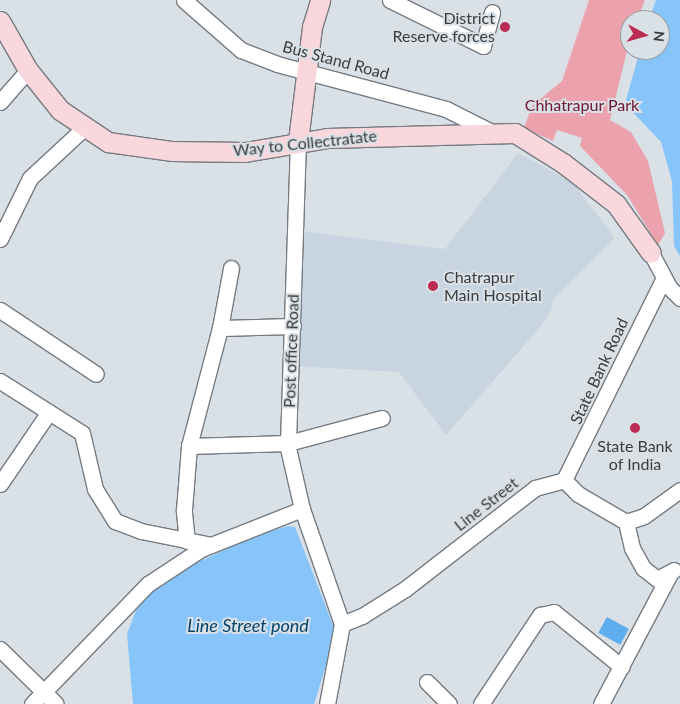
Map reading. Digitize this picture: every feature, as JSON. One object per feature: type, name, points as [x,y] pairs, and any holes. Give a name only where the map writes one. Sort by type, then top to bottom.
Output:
[{"type":"main road","name":"Post office Road","points":[[298,141],[320,0]]},
{"type":"main road","name":"Way to Collectratate","points":[[0,21],[28,70],[60,110],[108,142],[172,151],[245,152],[298,141],[492,132],[515,133],[563,163],[616,204],[651,253]]},
{"type":"street","name":"Bus Stand Road","points":[[184,0],[241,50],[308,71],[446,109],[492,132]]},
{"type":"street","points":[[390,0],[483,46],[492,12]]},
{"type":"street","points":[[0,102],[28,70]]},
{"type":"street","points":[[0,239],[30,178],[85,127]]},
{"type":"street","name":"Post office Road","points":[[298,141],[288,443],[302,509],[342,624]]},
{"type":"street","points":[[651,253],[664,278],[680,298]]},
{"type":"street","points":[[187,542],[184,510],[189,446],[220,328],[231,268]]},
{"type":"street","name":"State Bank Road","points":[[564,480],[664,278]]},
{"type":"street","points":[[0,310],[96,374]]},
{"type":"street","points":[[220,328],[293,326]]},
{"type":"street","points":[[0,380],[82,434],[95,489],[115,521],[142,532],[187,542],[212,545]]},
{"type":"street","points":[[0,484],[49,412]]},
{"type":"street","points":[[189,446],[288,443],[382,418]]},
{"type":"street","points":[[564,480],[578,494],[626,522],[632,548],[643,568],[657,579],[676,570]]},
{"type":"street","name":"Line Street","points":[[342,624],[362,616],[405,589],[535,488],[564,480]]},
{"type":"street","points":[[626,522],[644,516],[680,490]]},
{"type":"street","points":[[32,704],[148,584],[212,545],[302,509]]},
{"type":"street","points":[[601,704],[676,570]]},
{"type":"street","points":[[481,704],[540,615],[554,612],[622,667]]},
{"type":"street","points":[[327,704],[342,624]]},
{"type":"street","points":[[0,649],[56,704]]},
{"type":"street","points":[[427,682],[449,704]]},
{"type":"shaded area","name":"Chatrapur Main Hospital","points":[[518,153],[572,182],[615,238],[554,299],[551,311],[535,333],[446,435],[399,372],[296,366],[301,231],[445,249]]},
{"type":"green space","name":"Chhatrapur Park","points":[[589,0],[645,0],[641,10],[620,10],[620,60],[625,60],[610,120],[631,132],[648,161],[665,233],[658,245],[627,195],[580,146],[582,138],[557,130],[553,141],[524,128],[532,106],[562,81]]},
{"type":"water","points":[[656,0],[680,0],[680,256],[674,246],[672,181],[661,142],[625,104],[637,60],[670,60],[670,10],[652,10]]},
{"type":"water","name":"Line Street pond","points":[[288,526],[295,527],[336,633],[314,704],[133,704],[127,634],[137,608],[165,577],[255,536]]},
{"type":"building","points":[[607,617],[629,629],[620,645],[598,633]]},
{"type":"place","name":"District Reserve forces","points":[[505,27]]},
{"type":"place","name":"Chatrapur Main Hospital","points":[[433,286]]},
{"type":"place","name":"State Bank of India","points":[[635,428]]}]
